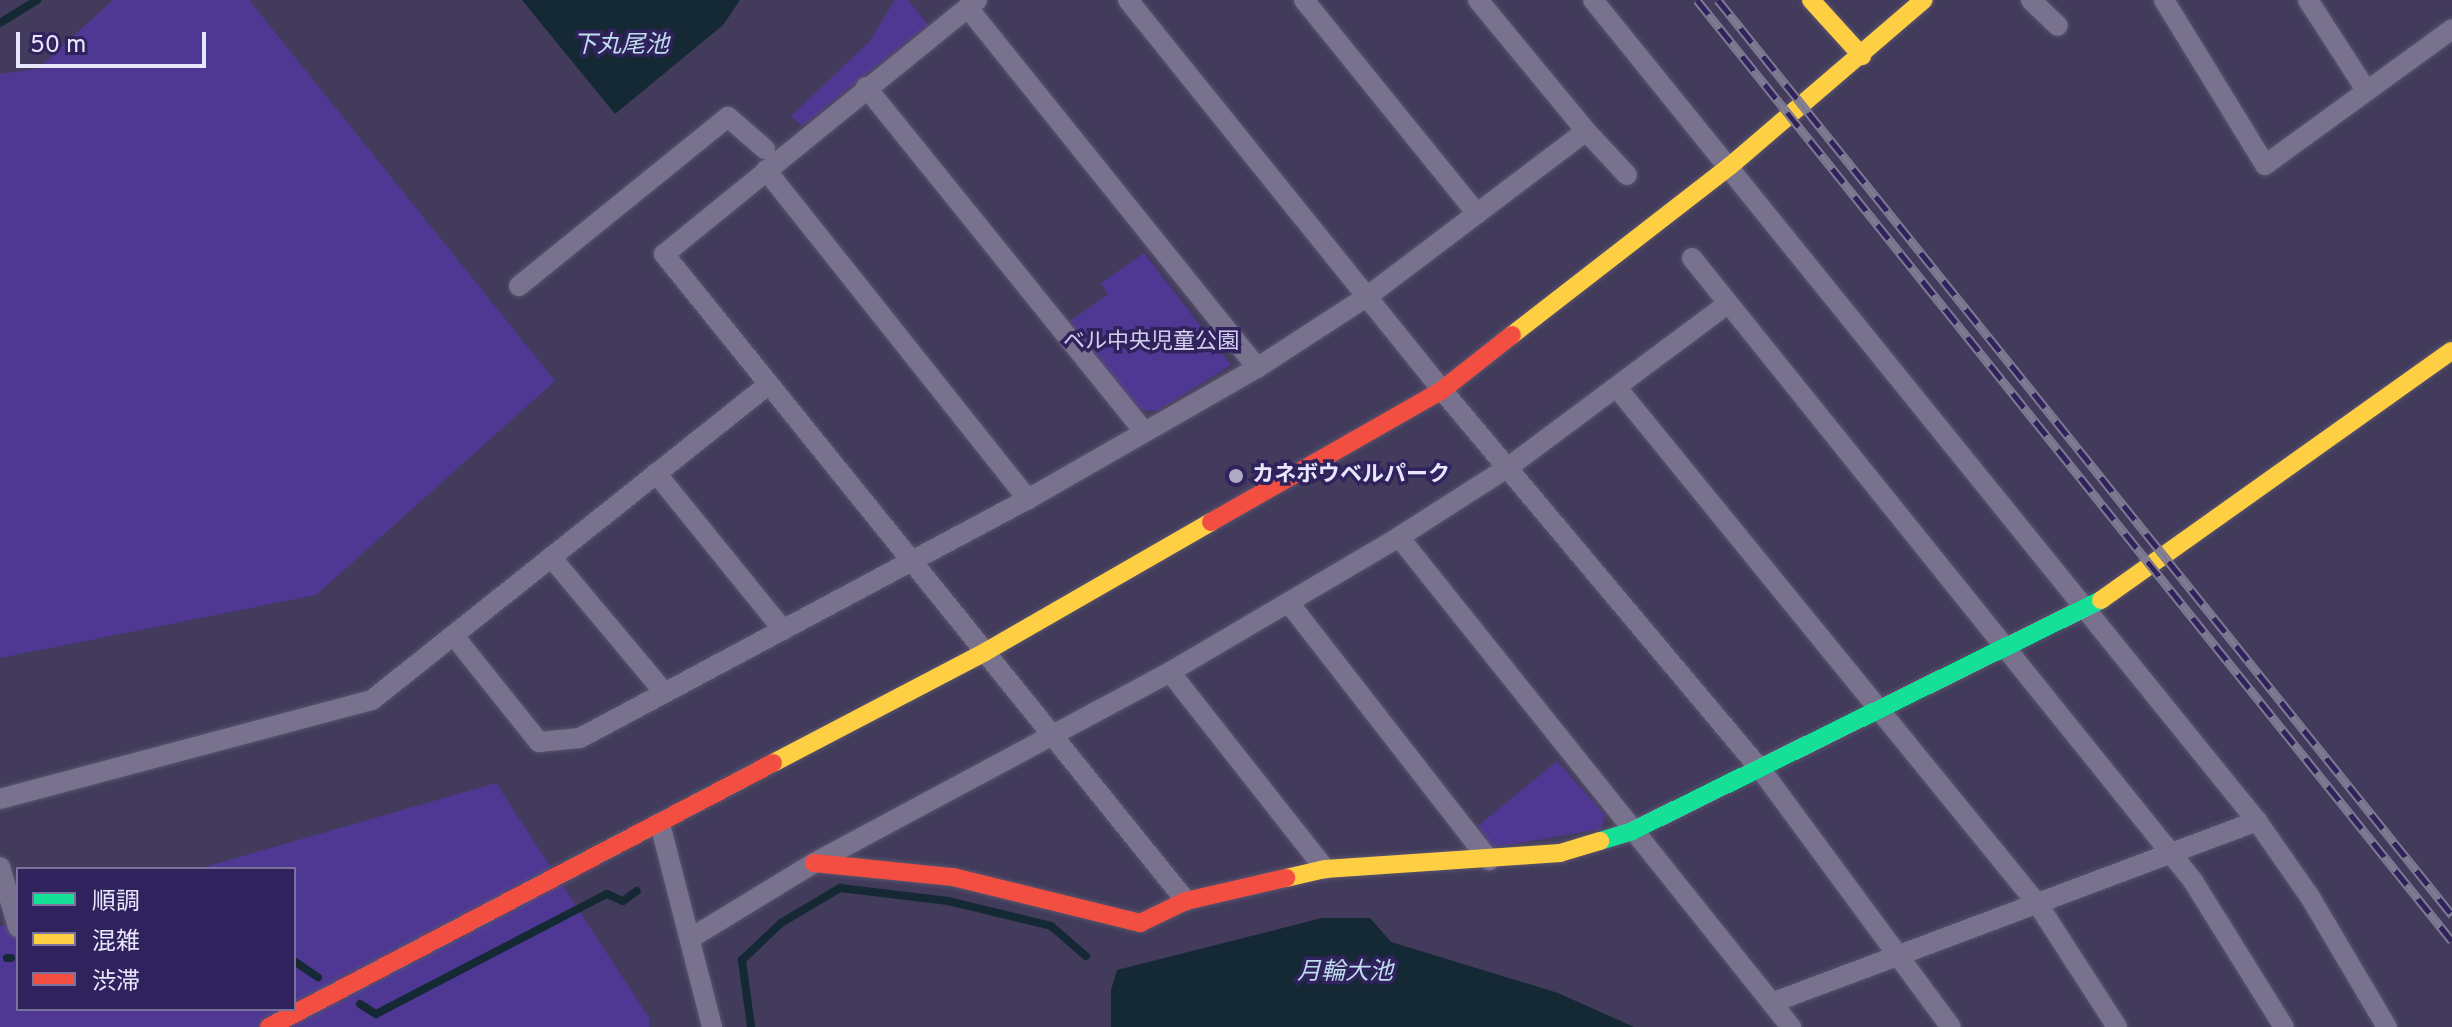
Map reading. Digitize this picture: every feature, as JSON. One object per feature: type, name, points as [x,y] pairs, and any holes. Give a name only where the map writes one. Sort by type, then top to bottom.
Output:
[{"type":"street","points":[[1128,0],[1442,390],[1510,466],[1762,771],[1951,1027]]},
{"type":"street","points":[[1304,0],[1477,214]]},
{"type":"street","points":[[1478,0],[1586,131],[1627,175]]},
{"type":"street","points":[[1593,0],[2257,821],[2310,897],[2387,1027]]},
{"type":"street","points":[[1811,0],[1862,56]]},
{"type":"street","points":[[269,1027],[985,652],[1442,390],[1730,166],[1924,0]]},
{"type":"street","points":[[2031,0],[2058,26]]},
{"type":"street","points":[[2164,0],[2265,165],[2452,29]]},
{"type":"street","points":[[2308,0],[2366,90]]},
{"type":"street","points":[[1186,901],[664,254],[972,4],[1257,368]]},
{"type":"street","points":[[866,87],[1144,432]]},
{"type":"street","points":[[519,286],[728,117],[765,149]]},
{"type":"street","points":[[454,636],[539,742],[580,738],[663,691],[1028,499],[1257,368],[1368,296],[1586,131]]},
{"type":"street","points":[[766,170],[1028,499]]},
{"type":"street","points":[[1692,258],[1726,305],[2003,651],[2170,853],[2249,965],[2284,1027]]},
{"type":"street","points":[[691,938],[814,863],[1170,672],[1399,537],[1510,466],[1618,389],[1726,305]]},
{"type":"street","points":[[814,863],[863,864],[953,877],[1140,923],[1186,901],[1325,869],[1560,853],[1632,831],[1762,771],[2088,609],[2452,351]]},
{"type":"street","points":[[0,799],[372,700],[769,384]]},
{"type":"street","points":[[1618,389],[2039,906],[2117,1027]]},
{"type":"street","points":[[656,473],[783,630]]},
{"type":"street","points":[[1399,537],[1791,1027]]},
{"type":"street","points":[[551,557],[663,691]]},
{"type":"street","points":[[1289,603],[1489,860]]},
{"type":"street","points":[[1170,672],[1325,869]]},
{"type":"street","points":[[1774,1002],[1903,958],[2257,821]]},
{"type":"street","points":[[660,824],[712,1027]]},
{"type":"street","points":[[0,867],[16,920]]},
{"type":"green space","points":[[113,0],[249,0],[555,381],[316,595],[0,658],[0,74],[37,69]]},
{"type":"green space","points":[[895,0],[908,0],[928,25],[802,126],[791,116],[869,42]]},
{"type":"green space","name":"ベル中央児童公園","points":[[1144,253],[1231,365],[1157,411],[1138,410],[1070,321],[1108,294],[1101,283]]},
{"type":"green space","points":[[1557,761],[1605,815],[1601,829],[1490,848],[1478,826]]},
{"type":"green space","points":[[496,783],[649,1018],[649,1027],[0,1027],[0,926],[16,922],[16,1011],[296,1011],[296,867],[205,867]]},
{"type":"water","name":"下丸尾池","points":[[522,0],[740,0],[723,25],[615,114]]},
{"type":"water","name":"月輪大池","points":[[1322,918],[1370,918],[1391,942],[1558,993],[1634,1027],[1111,1027],[1111,990],[1117,970]]},
{"type":"waterway","points":[[0,23],[37,0]]},
{"type":"waterway","points":[[751,1027],[742,960],[781,923],[840,888],[948,901],[1051,926],[1086,956]]},
{"type":"waterway","points":[[360,1004],[376,1014],[607,894],[623,901],[637,891]]},
{"type":"waterway","points":[[296,962],[318,977]]},
{"type":"railway","points":[[1697,0],[2452,941]]},
{"type":"railway","points":[[1718,0],[2452,915]]},
{"type":"traffic: fast","points":[[1600,841],[1632,831],[2101,600]]},
{"type":"traffic: slow","points":[[1811,0],[1862,56]]},
{"type":"traffic: slow","points":[[1512,335],[1730,166],[1924,0]]},
{"type":"traffic: slow","points":[[2101,600],[2452,351]]},
{"type":"traffic: slow","points":[[773,763],[985,652],[1211,522]]},
{"type":"traffic: slow","points":[[1286,878],[1325,869],[1560,853],[1600,841]]},
{"type":"traffic: jam","points":[[1211,522],[1442,390],[1512,335]]},
{"type":"traffic: jam","points":[[269,1027],[773,763]]},
{"type":"traffic: jam","points":[[814,863],[953,877],[1140,923],[1186,901],[1286,878]]},
{"type":"place","name":"カネボウベルパーク","points":[[1236,476]]}]
